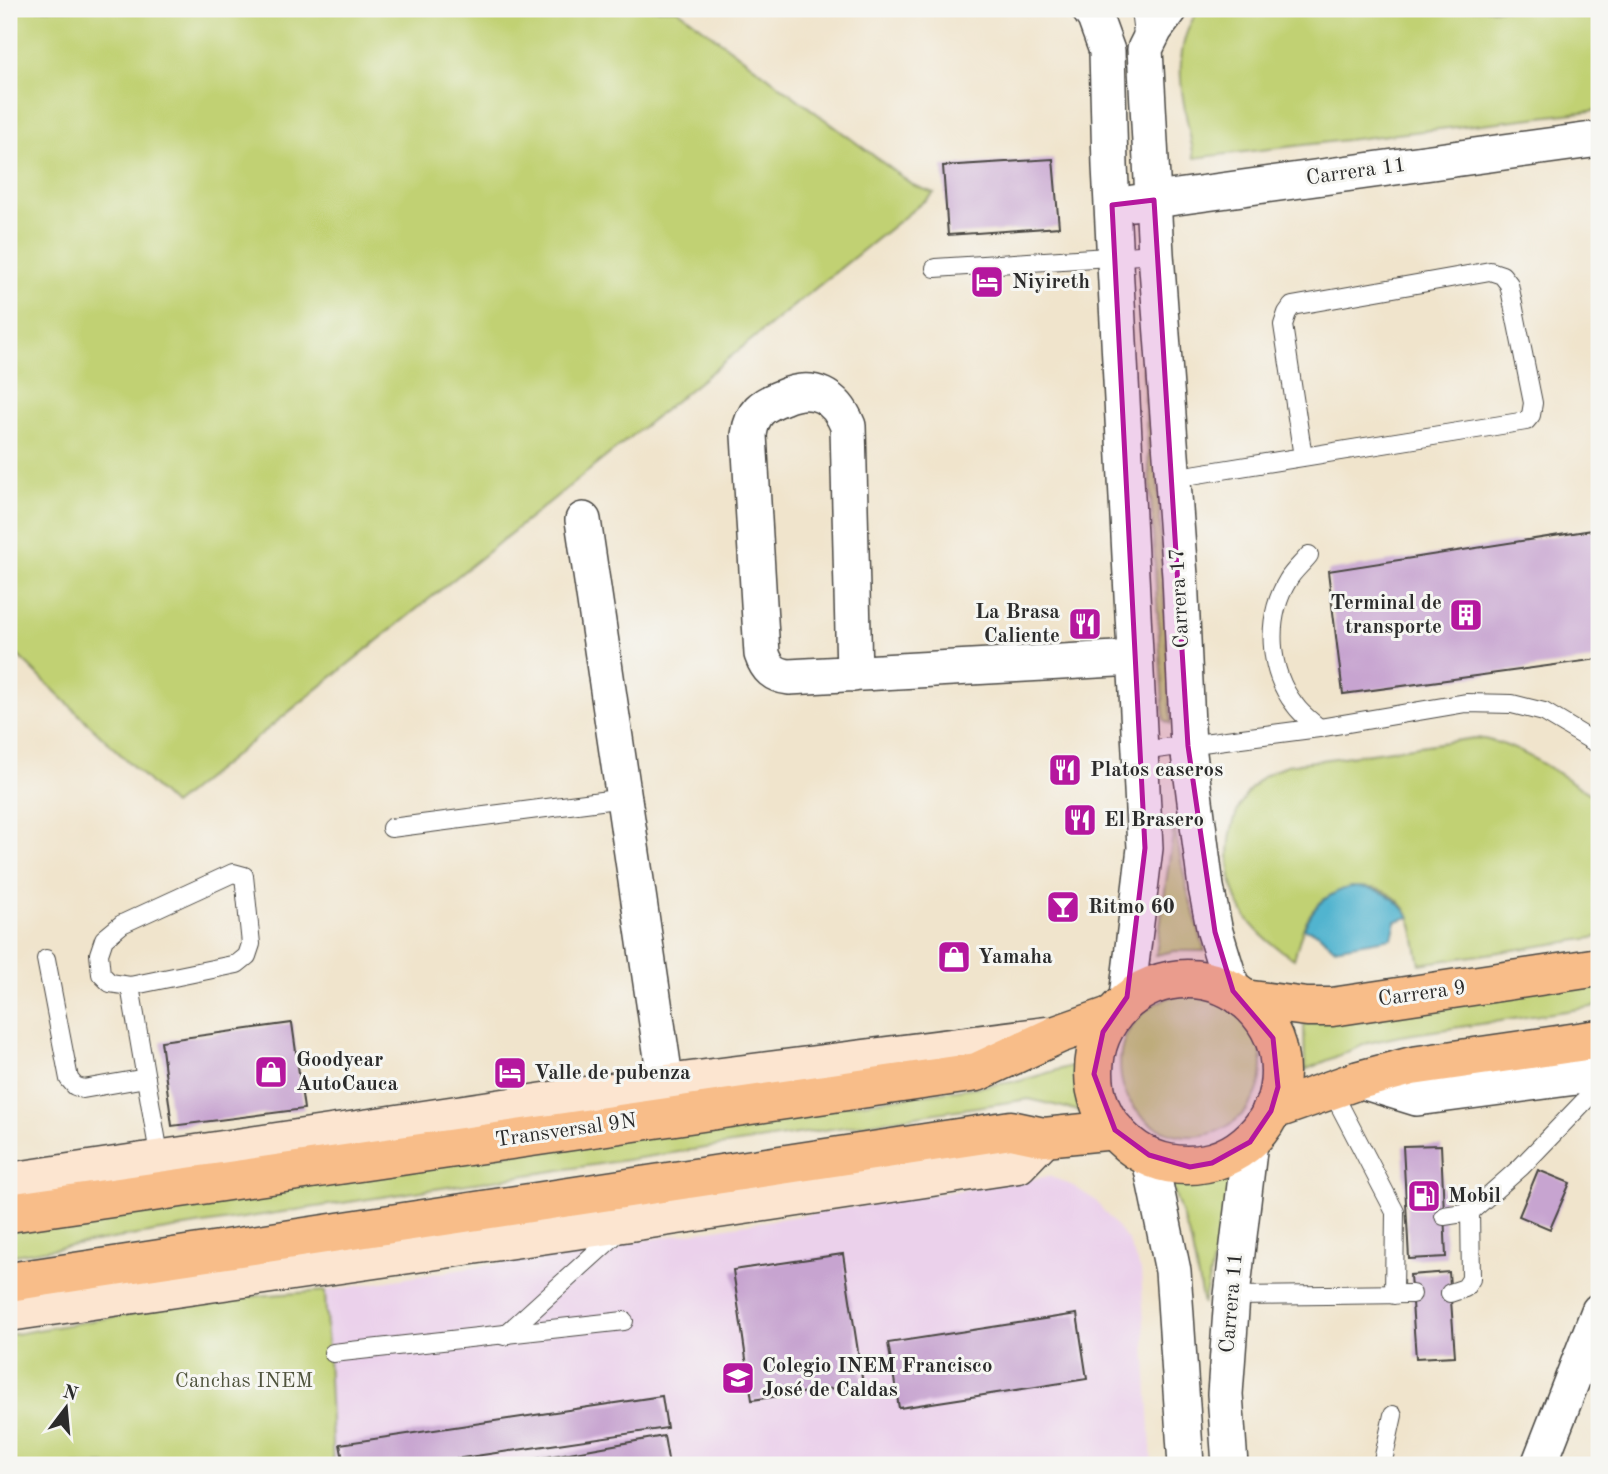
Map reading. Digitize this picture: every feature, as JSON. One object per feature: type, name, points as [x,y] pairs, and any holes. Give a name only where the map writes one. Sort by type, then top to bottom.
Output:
[{"type":"main road","name":"Carrera 9","points":[[1239,995],[1307,1007],[1332,1007],[1599,967]]},
{"type":"main road","points":[[1182,978],[1202,980],[1239,995],[1261,1017],[1273,1038],[1279,1062],[1278,1087],[1272,1111],[1263,1127],[1250,1142],[1232,1155],[1212,1163],[1190,1167],[1149,1155],[1131,1145],[1105,1116],[1097,1096],[1094,1074],[1096,1052],[1103,1032],[1120,1006],[1144,986],[1162,980],[1182,978]]},
{"type":"main road","name":"Transversal 9N","points":[[9,1213],[669,1099],[977,1072],[1120,1006]]},
{"type":"main road","points":[[1272,1111],[1345,1084],[1412,1066],[1599,1039]]},
{"type":"main road","points":[[9,1182],[160,1160],[669,1099]]},
{"type":"main road","points":[[9,1282],[1011,1130],[1044,1137],[1115,1130]]},
{"type":"main road","points":[[9,1312],[1018,1164],[1044,1137]]},
{"type":"street","points":[[1089,9],[1107,51],[1114,257],[1141,751],[1144,849],[1120,1006]]},
{"type":"street","points":[[1145,50],[1155,29],[1170,9]]},
{"type":"street","name":"Carrera 17","points":[[1145,50],[1156,254],[1180,576],[1188,746],[1206,887],[1215,932],[1239,995]]},
{"type":"street","name":"Carrera 11","points":[[1112,205],[1599,139]]},
{"type":"street","points":[[854,674],[848,426],[836,403],[827,396],[805,391],[793,393],[765,404],[756,411],[749,435],[762,654],[771,671],[779,676],[854,674],[1134,658]]},
{"type":"street","points":[[583,520],[669,1099]]},
{"type":"street","points":[[1345,1084],[1417,1098],[1599,1074]]},
{"type":"street","name":"Carrera 11","points":[[1230,1465],[1224,1394],[1250,1142]]},
{"type":"street","points":[[1149,1155],[1173,1271],[1186,1465]]},
{"type":"street","points":[[1539,1465],[1599,1311]]},
{"type":"lane","points":[[1107,51],[1108,9]]},
{"type":"lane","points":[[1140,9],[1145,50]]},
{"type":"lane","points":[[935,268],[1156,254]]},
{"type":"lane","points":[[1172,478],[1303,457],[1526,421],[1531,415],[1533,403],[1509,284],[1502,275],[1490,271],[1292,306],[1283,325],[1303,457]]},
{"type":"lane","points":[[1310,555],[1288,580],[1276,611],[1272,644],[1279,677],[1284,686],[1295,705],[1319,728]]},
{"type":"lane","points":[[1141,751],[1319,728],[1466,703],[1512,704],[1544,712],[1599,745]]},
{"type":"lane","points":[[391,828],[624,798]]},
{"type":"lane","points":[[233,873],[244,876],[251,944],[247,956],[237,964],[130,986],[110,983],[101,974],[99,954],[104,939],[122,924],[233,873]]},
{"type":"lane","points":[[46,959],[69,1079],[75,1086],[83,1089],[146,1078]]},
{"type":"lane","points":[[130,986],[160,1160]]},
{"type":"lane","points":[[1232,1296],[1403,1294],[1401,1214],[1345,1084]]},
{"type":"lane","points":[[1444,1216],[1470,1212],[1521,1167],[1599,1086]]},
{"type":"lane","points":[[1450,1293],[1465,1288],[1471,1279],[1470,1212]]},
{"type":"lane","points":[[504,1335],[630,1223]]},
{"type":"lane","points":[[333,1353],[624,1321]]},
{"type":"lane","points":[[1382,1465],[1393,1415]]},
{"type":"highlighted area","points":[[1154,200],[1188,746],[1215,932],[1233,991],[1273,1038],[1278,1087],[1271,1111],[1250,1142],[1212,1163],[1190,1167],[1149,1155],[1115,1130],[1094,1074],[1103,1032],[1127,997],[1145,848],[1112,205]]},
{"type":"shaded area","name":"Colegio INEM Francisco José de Caldas","points":[[1050,1176],[1095,1200],[1128,1241],[1141,1271],[1152,1465],[333,1465],[325,1291]]},
{"type":"green space","points":[[9,9],[677,9],[913,185],[934,193],[173,805],[9,647]]},
{"type":"green space","points":[[1199,9],[1599,9],[1599,110],[1194,158],[1183,100],[1181,63],[1189,27]]},
{"type":"green space","points":[[1141,311],[1149,312],[1171,724],[1164,720],[1140,315]]},
{"type":"green space","points":[[1475,738],[1523,753],[1599,799],[1599,937],[1420,964],[1411,921],[1400,903],[1388,893],[1359,887],[1330,896],[1317,906],[1308,918],[1294,959],[1253,927],[1236,897],[1229,864],[1232,829],[1237,813],[1258,781],[1287,765]]},
{"type":"green space","points":[[1174,826],[1187,889],[1205,951],[1174,951],[1156,955]]},
{"type":"green space","points":[[1599,980],[1599,1006],[1400,1036],[1368,1043],[1305,1070],[1304,1024]]},
{"type":"green space","points":[[1191,994],[1218,999],[1241,1015],[1257,1038],[1262,1065],[1257,1092],[1241,1115],[1218,1131],[1191,1136],[1164,1131],[1141,1115],[1125,1092],[1120,1065],[1125,1038],[1141,1015],[1164,999]]},
{"type":"green space","points":[[1078,1064],[1083,1112],[1029,1099],[9,1256],[9,1231],[602,1139],[1020,1081]]},
{"type":"green space","points":[[1233,1175],[1203,1304],[1191,1242],[1171,1183],[1205,1183]]},
{"type":"green space","name":"Canchas INEM","points":[[325,1291],[333,1465],[9,1465],[9,1335],[216,1299]]},
{"type":"water","points":[[1350,887],[1368,888],[1384,893],[1398,903],[1410,917],[1396,921],[1392,938],[1334,948],[1318,933],[1304,929],[1321,902]]},
{"type":"building","points":[[1053,159],[1059,227],[948,235],[943,166]]},
{"type":"building","name":"Terminal de transporte","points":[[1599,529],[1599,659],[1343,694],[1328,571]]},
{"type":"building","points":[[292,1023],[304,1109],[172,1126],[161,1041]]},
{"type":"building","name":"Mobil","points":[[1441,1145],[1446,1257],[1409,1259],[1403,1146]]},
{"type":"building","points":[[1538,1170],[1570,1183],[1550,1229],[1519,1216]]},
{"type":"building","points":[[843,1254],[863,1384],[752,1400],[733,1270]]},
{"type":"building","points":[[1449,1272],[1455,1356],[1416,1358],[1410,1275]]},
{"type":"building","points":[[1077,1314],[1087,1379],[899,1408],[888,1343]]},
{"type":"building","points":[[662,1396],[667,1428],[414,1465],[344,1465],[340,1444]]},
{"type":"building","points":[[664,1436],[669,1465],[508,1465],[508,1464]]},
{"type":"place","name":"Niyireth","points":[[987,282]]},
{"type":"place","name":"Terminal de transporte","points":[[1466,615]]},
{"type":"place","name":"La Brasa Caliente","points":[[1085,624]]},
{"type":"place","name":"Platos caseros","points":[[1065,770]]},
{"type":"place","name":"El Brasero","points":[[1080,820]]},
{"type":"place","name":"Ritmo 60","points":[[1063,907]]},
{"type":"place","name":"Yamaha","points":[[954,957]]},
{"type":"place","name":"Goodyear AutoCauca","points":[[271,1072]]},
{"type":"place","name":"Valle de pubenza","points":[[510,1073]]},
{"type":"place","name":"Mobil","points":[[1424,1196]]},
{"type":"place","name":"Colegio INEM Francisco José de Caldas","points":[[738,1378]]}]
